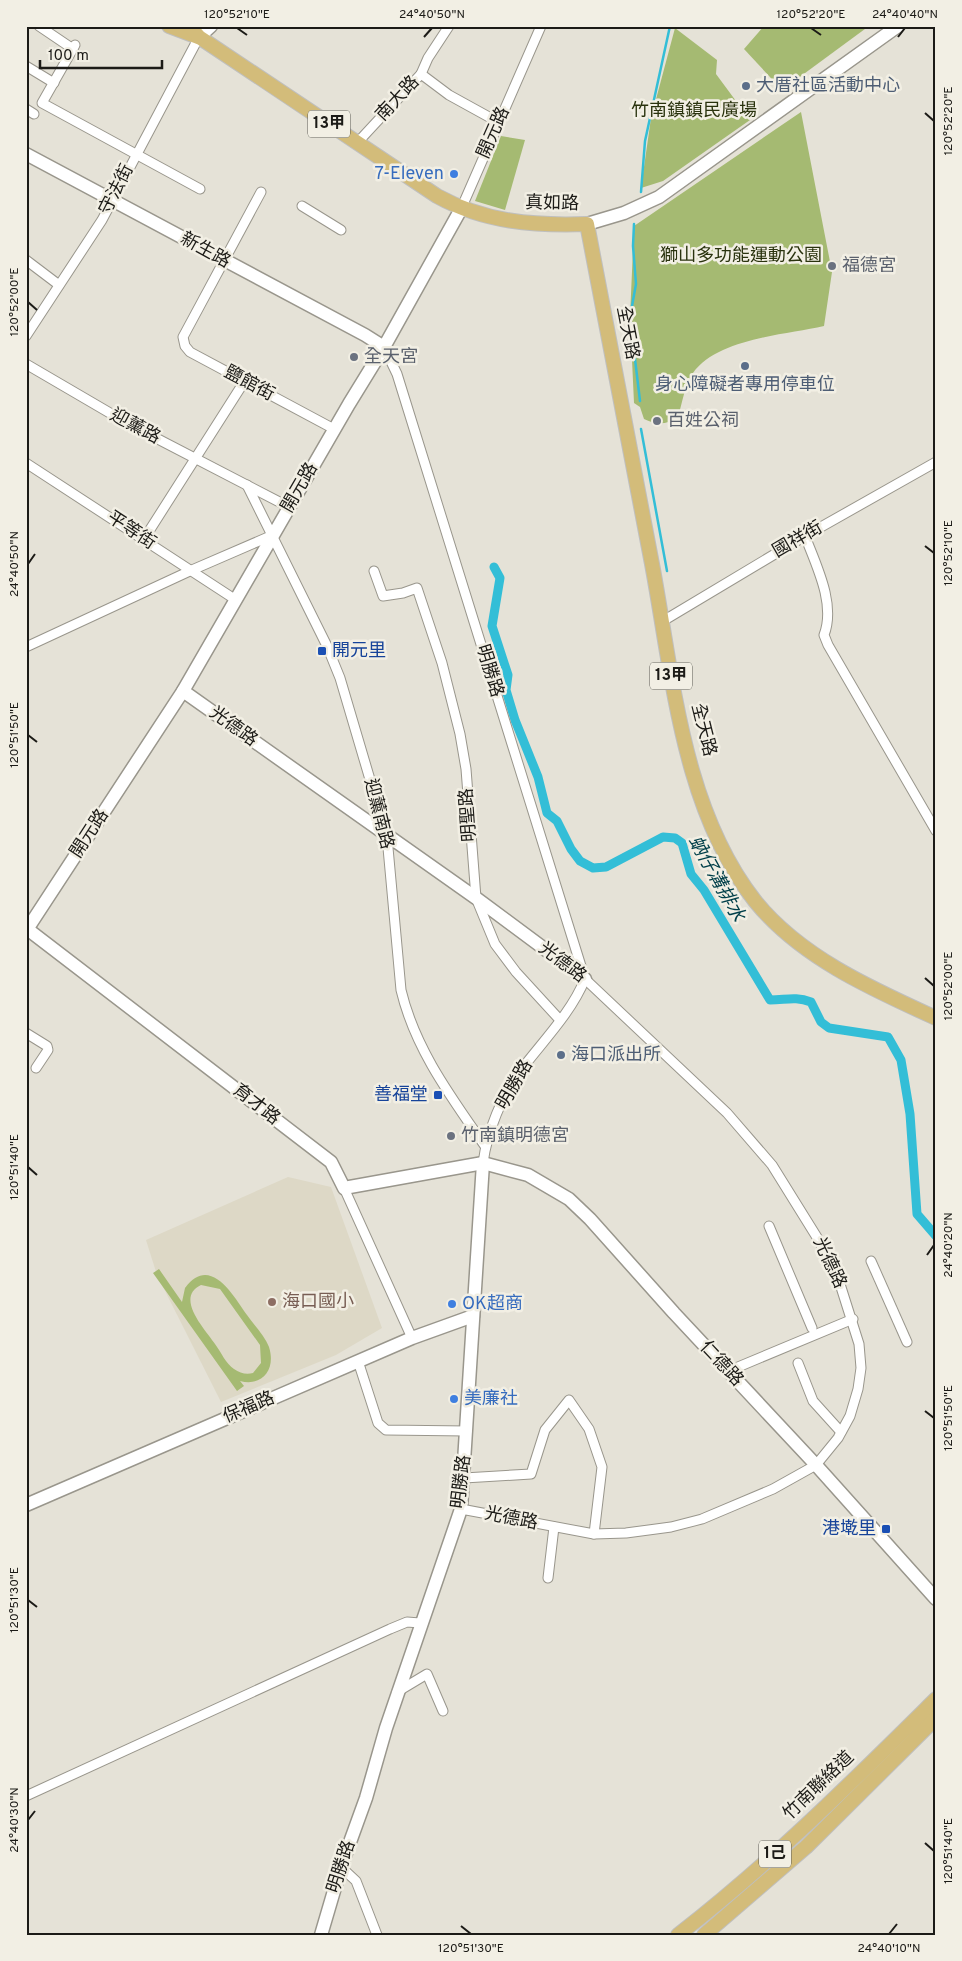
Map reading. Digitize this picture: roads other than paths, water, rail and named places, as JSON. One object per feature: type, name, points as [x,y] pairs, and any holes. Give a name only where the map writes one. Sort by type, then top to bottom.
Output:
[{"type":"main road","name":"13甲","points":[[169,26],[201,32]]},
{"type":"main road","name":"13甲","points":[[189,26],[201,32]]},
{"type":"main road","name":"真如路","points":[[201,32],[357,143],[460,209],[526,224],[587,224]]},
{"type":"main road","name":"全天路","points":[[587,224],[674,692],[703,805],[732,869],[763,909],[784,930],[866,986],[936,1018]]},
{"type":"main road","name":"竹南聯絡道","points":[[678,1935],[724,1899],[866,1767],[936,1698]]},
{"type":"main road","name":"竹南聯絡道","points":[[704,1935],[806,1847],[876,1780],[936,1718]]},
{"type":"street","points":[[39,26],[74,47],[42,103],[200,189]]},
{"type":"street","points":[[201,32],[211,26]]},
{"type":"street","name":"開元路","points":[[27,930],[183,691],[334,429],[384,347],[460,209],[540,26]]},
{"type":"street","name":"真如路","points":[[587,224],[624,213],[660,197],[898,26]]},
{"type":"street","name":"南大路","points":[[357,143],[421,74],[428,58],[447,27]]},
{"type":"street","name":"守法街","points":[[26,336],[102,220],[201,32]]},
{"type":"street","points":[[26,66],[54,83]]},
{"type":"street","points":[[421,74],[449,94],[498,122]]},
{"type":"street","name":"新生路","points":[[26,154],[113,199],[384,347]]},
{"type":"street","points":[[224,261],[261,192]]},
{"type":"street","points":[[302,206],[341,230]]},
{"type":"street","points":[[26,260],[59,285]]},
{"type":"street","name":"鹽館街","points":[[224,261],[188,326],[183,337],[185,346],[190,352],[334,429]]},
{"type":"street","name":"明勝路","points":[[321,1935],[341,1867],[366,1798],[397,1693],[460,1509],[464,1478],[485,1146],[519,1072],[560,1020],[585,979],[397,374],[384,347]]},
{"type":"street","name":"迎薰路","points":[[26,364],[76,395],[289,507]]},
{"type":"street","points":[[144,539],[244,382]]},
{"type":"street","name":"國祥街","points":[[662,621],[936,462]]},
{"type":"street","name":"平等街","points":[[26,463],[236,600]]},
{"type":"street","name":"迎薰南路","points":[[247,485],[327,646],[340,678],[388,837],[401,990],[405,1009],[442,1085],[485,1146]]},
{"type":"street","points":[[26,647],[192,570],[273,535]]},
{"type":"street","points":[[806,536],[825,592],[827,626],[824,635],[828,645],[936,830]]},
{"type":"street","name":"明聖路","points":[[374,571],[383,596],[403,593],[417,588],[442,662],[460,734],[466,769],[476,898],[495,944],[516,972],[560,1020]]},
{"type":"street","name":"光德路","points":[[183,691],[476,898],[585,979],[727,1113],[772,1165],[818,1239],[840,1284],[853,1319],[859,1344],[861,1368],[850,1416],[841,1432],[816,1465],[773,1489],[702,1519],[671,1527],[626,1534],[594,1534],[460,1509]]},
{"type":"street","name":"育才路","points":[[27,930],[331,1162],[412,1338]]},
{"type":"street","points":[[26,1033],[47,1046],[48,1050],[36,1068]]},
{"type":"street","points":[[344,1188],[483,1162]]},
{"type":"street","name":"仁德路","points":[[483,1162],[528,1175],[569,1199],[590,1219],[936,1599]]},
{"type":"street","points":[[769,1226],[812,1328]]},
{"type":"street","points":[[870,1261],[907,1342]]},
{"type":"street","name":"保福路","points":[[26,1505],[412,1338],[473,1316]]},
{"type":"street","points":[[731,1374],[738,1367],[853,1319]]},
{"type":"street","points":[[358,1361],[378,1423],[386,1430],[467,1431]]},
{"type":"street","points":[[798,1363],[813,1400],[841,1432]]},
{"type":"street","points":[[464,1478],[531,1474],[544,1430],[569,1400],[589,1429],[602,1467],[594,1534]]},
{"type":"street","points":[[548,1578],[554,1527]]},
{"type":"street","points":[[26,1796],[390,1629],[407,1622],[420,1623]]},
{"type":"street","points":[[397,1693],[427,1674],[443,1711]]},
{"type":"street","points":[[341,1867],[356,1881],[377,1935]]},
{"type":"waterway","points":[[641,192],[645,141],[670,26]]},
{"type":"waterway","points":[[634,224],[633,246],[636,284],[630,317],[640,401]]},
{"type":"waterway","points":[[641,429],[667,571]]},
{"type":"waterway","name":"蚋仔溝排水","points":[[494,567],[500,578],[492,626],[508,675],[506,690],[515,720],[538,777],[547,813],[557,821],[571,849],[580,861],[593,868],[606,867],[663,837],[675,838],[682,843],[691,874],[704,890],[770,1000],[805,1000],[811,1002],[821,1022],[829,1028],[888,1037],[901,1060],[910,1114],[917,1214],[936,1236]]},
{"type":"place","name":"大厝社區活動中心","points":[[746,86]]},
{"type":"place","name":"7-Eleven","points":[[454,174]]},
{"type":"place","name":"福德宮","points":[[832,266]]},
{"type":"place","name":"全天宮","points":[[354,357]]},
{"type":"place","name":"身心障礙者專用停車位","points":[[745,366]]},
{"type":"place","name":"百姓公祠","points":[[657,421]]},
{"type":"place","name":"開元里","points":[[322,651]]},
{"type":"place","name":"海口派出所","points":[[561,1055]]},
{"type":"place","name":"善福堂","points":[[438,1095]]},
{"type":"place","name":"竹南鎮明德宮","points":[[451,1136]]},
{"type":"place","name":"海口國小","points":[[272,1302]]},
{"type":"place","name":"OK超商","points":[[452,1304]]},
{"type":"place","name":"美廉社","points":[[454,1399]]},
{"type":"place","name":"港墘里","points":[[886,1529]]},
{"type":"park label","name":"竹南鎮鎮民廣場","points":[[694,111]]},
{"type":"park label","name":"獅山多功能運動公園","points":[[741,256]]}]
